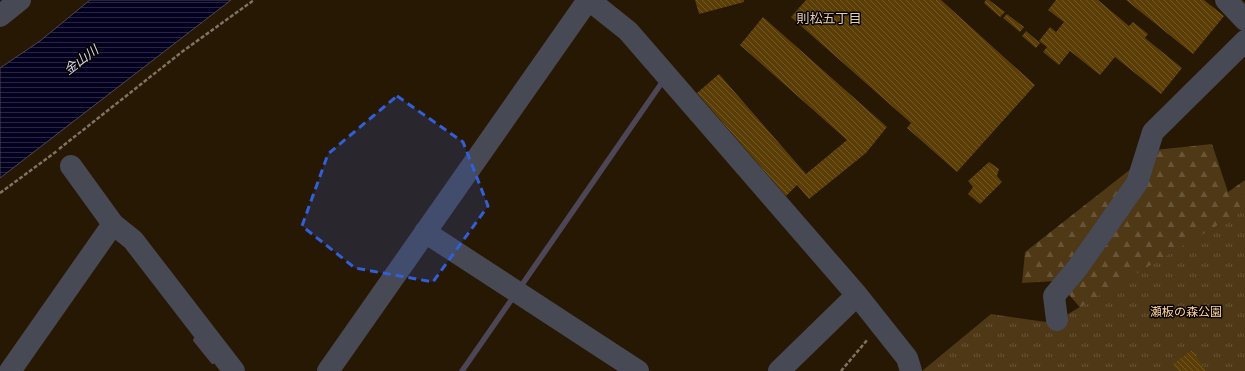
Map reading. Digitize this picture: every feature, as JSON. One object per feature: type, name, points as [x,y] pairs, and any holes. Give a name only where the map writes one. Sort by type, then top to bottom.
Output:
[{"type":"street","points":[[0,16],[20,0]]},
{"type":"street","points":[[328,371],[589,0],[628,31],[857,295],[907,358],[911,371]]},
{"type":"street","points":[[1226,0],[1245,20]]},
{"type":"street","points":[[1057,320],[1054,296],[1078,267],[1137,183],[1153,132],[1245,41]]},
{"type":"street","points":[[64,158],[114,224],[133,240],[234,371]]},
{"type":"street","points":[[10,371],[114,224]]},
{"type":"street","points":[[425,232],[638,371]]},
{"type":"street","points":[[779,371],[857,295]]},
{"type":"path","points":[[0,193],[64,158],[183,51],[254,0]]},
{"type":"path","points":[[841,371],[880,325]]},
{"type":"highlighted area","points":[[397,96],[463,142],[488,206],[433,282],[355,268],[302,226],[328,154]]},
{"type":"green space","points":[[1212,144],[1228,192],[1245,180],[1245,371],[1104,335],[1057,281],[1022,283],[1025,252],[1155,150]]},
{"type":"green space","name":"瀬板の森公園","points":[[1245,209],[1245,371],[922,371],[991,314],[1053,323]]},
{"type":"water","name":"金山川","points":[[90,0],[231,0],[0,178],[0,68],[40,41]]},
{"type":"building","points":[[695,0],[744,0],[744,2],[699,14]]},
{"type":"building","points":[[806,0],[941,0],[1035,85],[957,172],[907,128],[911,123],[791,17]]},
{"type":"building","points":[[986,0],[989,0],[1005,12],[1000,17],[984,3]]},
{"type":"building","points":[[1056,0],[1098,0],[1129,26],[1133,22],[1148,34],[1145,38],[1182,68],[1161,94],[1115,57],[1100,75],[1070,51],[1059,65],[1043,52],[1047,47],[1039,41],[1050,27],[1056,32],[1064,22],[1048,10]]},
{"type":"building","points":[[1126,0],[1204,0],[1224,16],[1193,54]]},
{"type":"building","points":[[1007,14],[1024,27],[1020,32],[1003,18]]},
{"type":"building","points":[[763,17],[887,127],[866,153],[809,199],[797,185],[786,196],[697,93],[719,74],[806,174],[847,140],[740,45]]},
{"type":"building","points":[[1026,31],[1040,43],[1036,48],[1022,36]]},
{"type":"building","points":[[989,162],[999,169],[997,176],[1002,182],[980,204],[968,194],[973,187],[968,181]]},
{"type":"building","points":[[1192,350],[1206,371],[1178,371],[1173,364]]},
{"type":"waterway","points":[[519,289],[663,81]]},
{"type":"waterway","points":[[462,371],[514,296]]},
{"type":"waterway","points":[[196,340],[213,361]]},
{"type":"district","name":"則松五丁目","points":[[829,18]]}]
